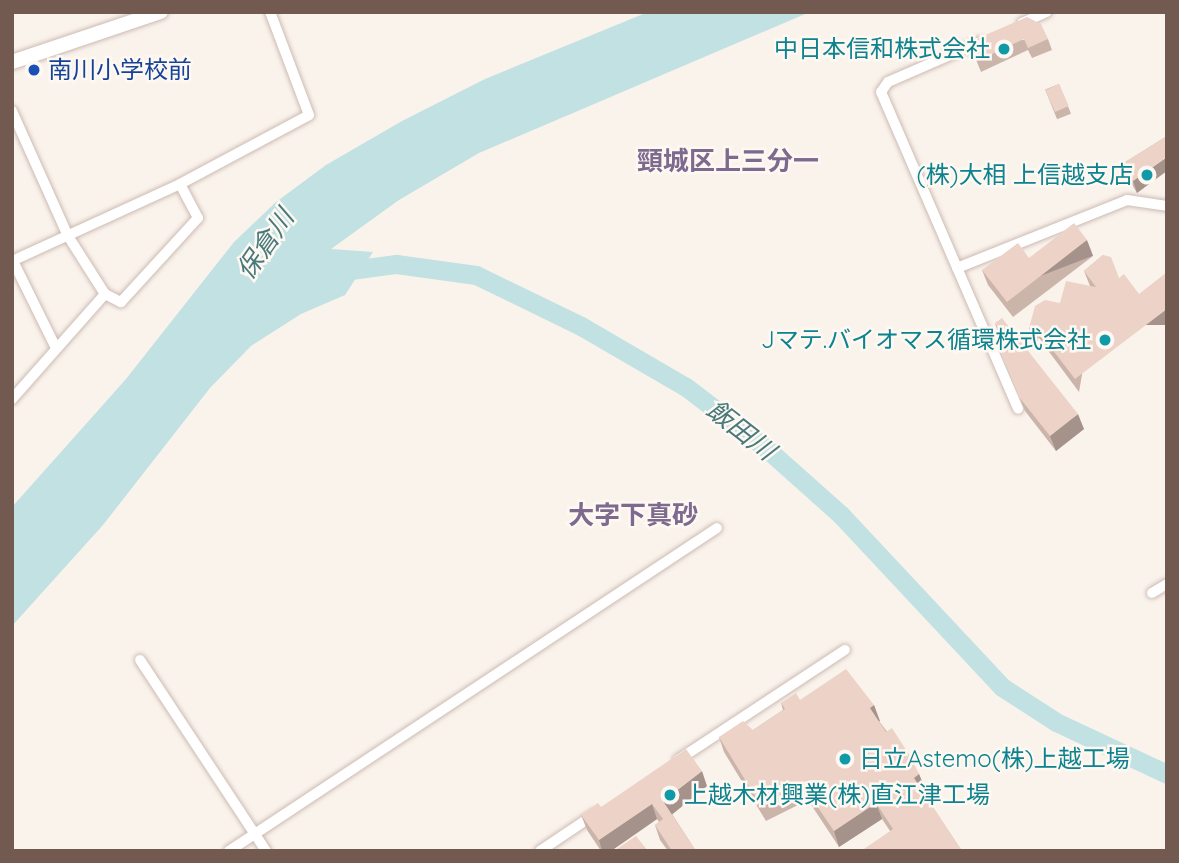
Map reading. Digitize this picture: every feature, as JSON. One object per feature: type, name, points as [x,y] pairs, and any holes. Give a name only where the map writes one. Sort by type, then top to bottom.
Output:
[{"type":"main road","points":[[12,62],[161,12]]},
{"type":"street","points":[[56,348],[13,261],[180,184],[309,115],[270,12]]},
{"type":"street","points":[[1010,28],[1047,12]]},
{"type":"street","points":[[986,39],[888,82],[881,92],[1018,409]]},
{"type":"street","points":[[12,111],[68,236],[104,294],[121,302],[198,218],[180,184]]},
{"type":"street","points":[[957,268],[1127,200],[1167,206]]},
{"type":"street","points":[[13,395],[104,294]]},
{"type":"street","points":[[229,851],[717,528]]},
{"type":"street","points":[[1152,593],[1167,584]]},
{"type":"street","points":[[664,769],[845,650]]},
{"type":"street","points":[[140,660],[266,851]]},
{"type":"street","points":[[540,851],[608,806]]},
{"type":"water","name":"保倉川","points":[[648,12],[810,12],[479,153],[399,200],[331,249],[373,252],[345,295],[301,314],[251,346],[210,388],[103,525],[12,626],[12,507],[126,379],[234,242],[276,202],[326,165],[402,121],[485,79]]},
{"type":"building","points":[[1027,17],[1041,24],[1048,39],[1028,48],[1024,39],[977,61],[969,42]]},
{"type":"building","points":[[1059,84],[1069,106],[1055,112],[1045,90]]},
{"type":"building","points":[[1167,136],[1167,157],[1133,181],[1122,164]]},
{"type":"building","points":[[1074,223],[1087,240],[1007,302],[982,270],[1018,243],[1029,258]]},
{"type":"building","points":[[1103,255],[1111,257],[1119,278],[1124,274],[1139,294],[1167,272],[1167,309],[1075,379],[1039,332],[1029,328],[1035,306],[1045,300],[1060,303],[1066,281],[1096,287],[1084,271]]},
{"type":"building","points":[[1002,318],[1078,414],[1050,436],[1019,397],[999,345],[1007,339],[995,323]]},
{"type":"building","name":"日立Astemo(株)上越工場","points":[[846,669],[874,705],[870,708],[886,732],[892,728],[910,756],[919,774],[914,778],[962,851],[861,851],[893,829],[876,803],[834,831],[802,784],[761,806],[719,737],[743,721],[753,730],[785,709],[781,703],[796,693],[800,700]]},
{"type":"building","points":[[686,749],[702,771],[663,801],[696,851],[672,851],[655,825],[663,819],[652,804],[599,840],[581,815],[598,803],[601,807]]},
{"type":"building","points":[[636,836],[648,851],[614,851]]},
{"type":"waterway","name":"飯田川","points":[[336,272],[396,264],[476,275],[581,326],[686,387],[767,449],[841,515],[1002,687],[1056,722],[1167,774]]},
{"type":"place","name":"中日本信和株式会社","points":[[1004,49]]},
{"type":"place","name":"南川小学校前","points":[[34,70]]},
{"type":"place","name":"(株)大相 上信越支店","points":[[1147,175]]},
{"type":"place","name":"Jマテ.バイオマス循環株式会社","points":[[1105,340]]},
{"type":"place","name":"日立Astemo(株)上越工場","points":[[845,759]]},
{"type":"place","name":"上越木材興業(株)直江津工場","points":[[670,795]]},
{"type":"district","name":"頸城区上三分一","points":[[728,161]]},
{"type":"district","name":"大字下真砂","points":[[633,515]]}]
